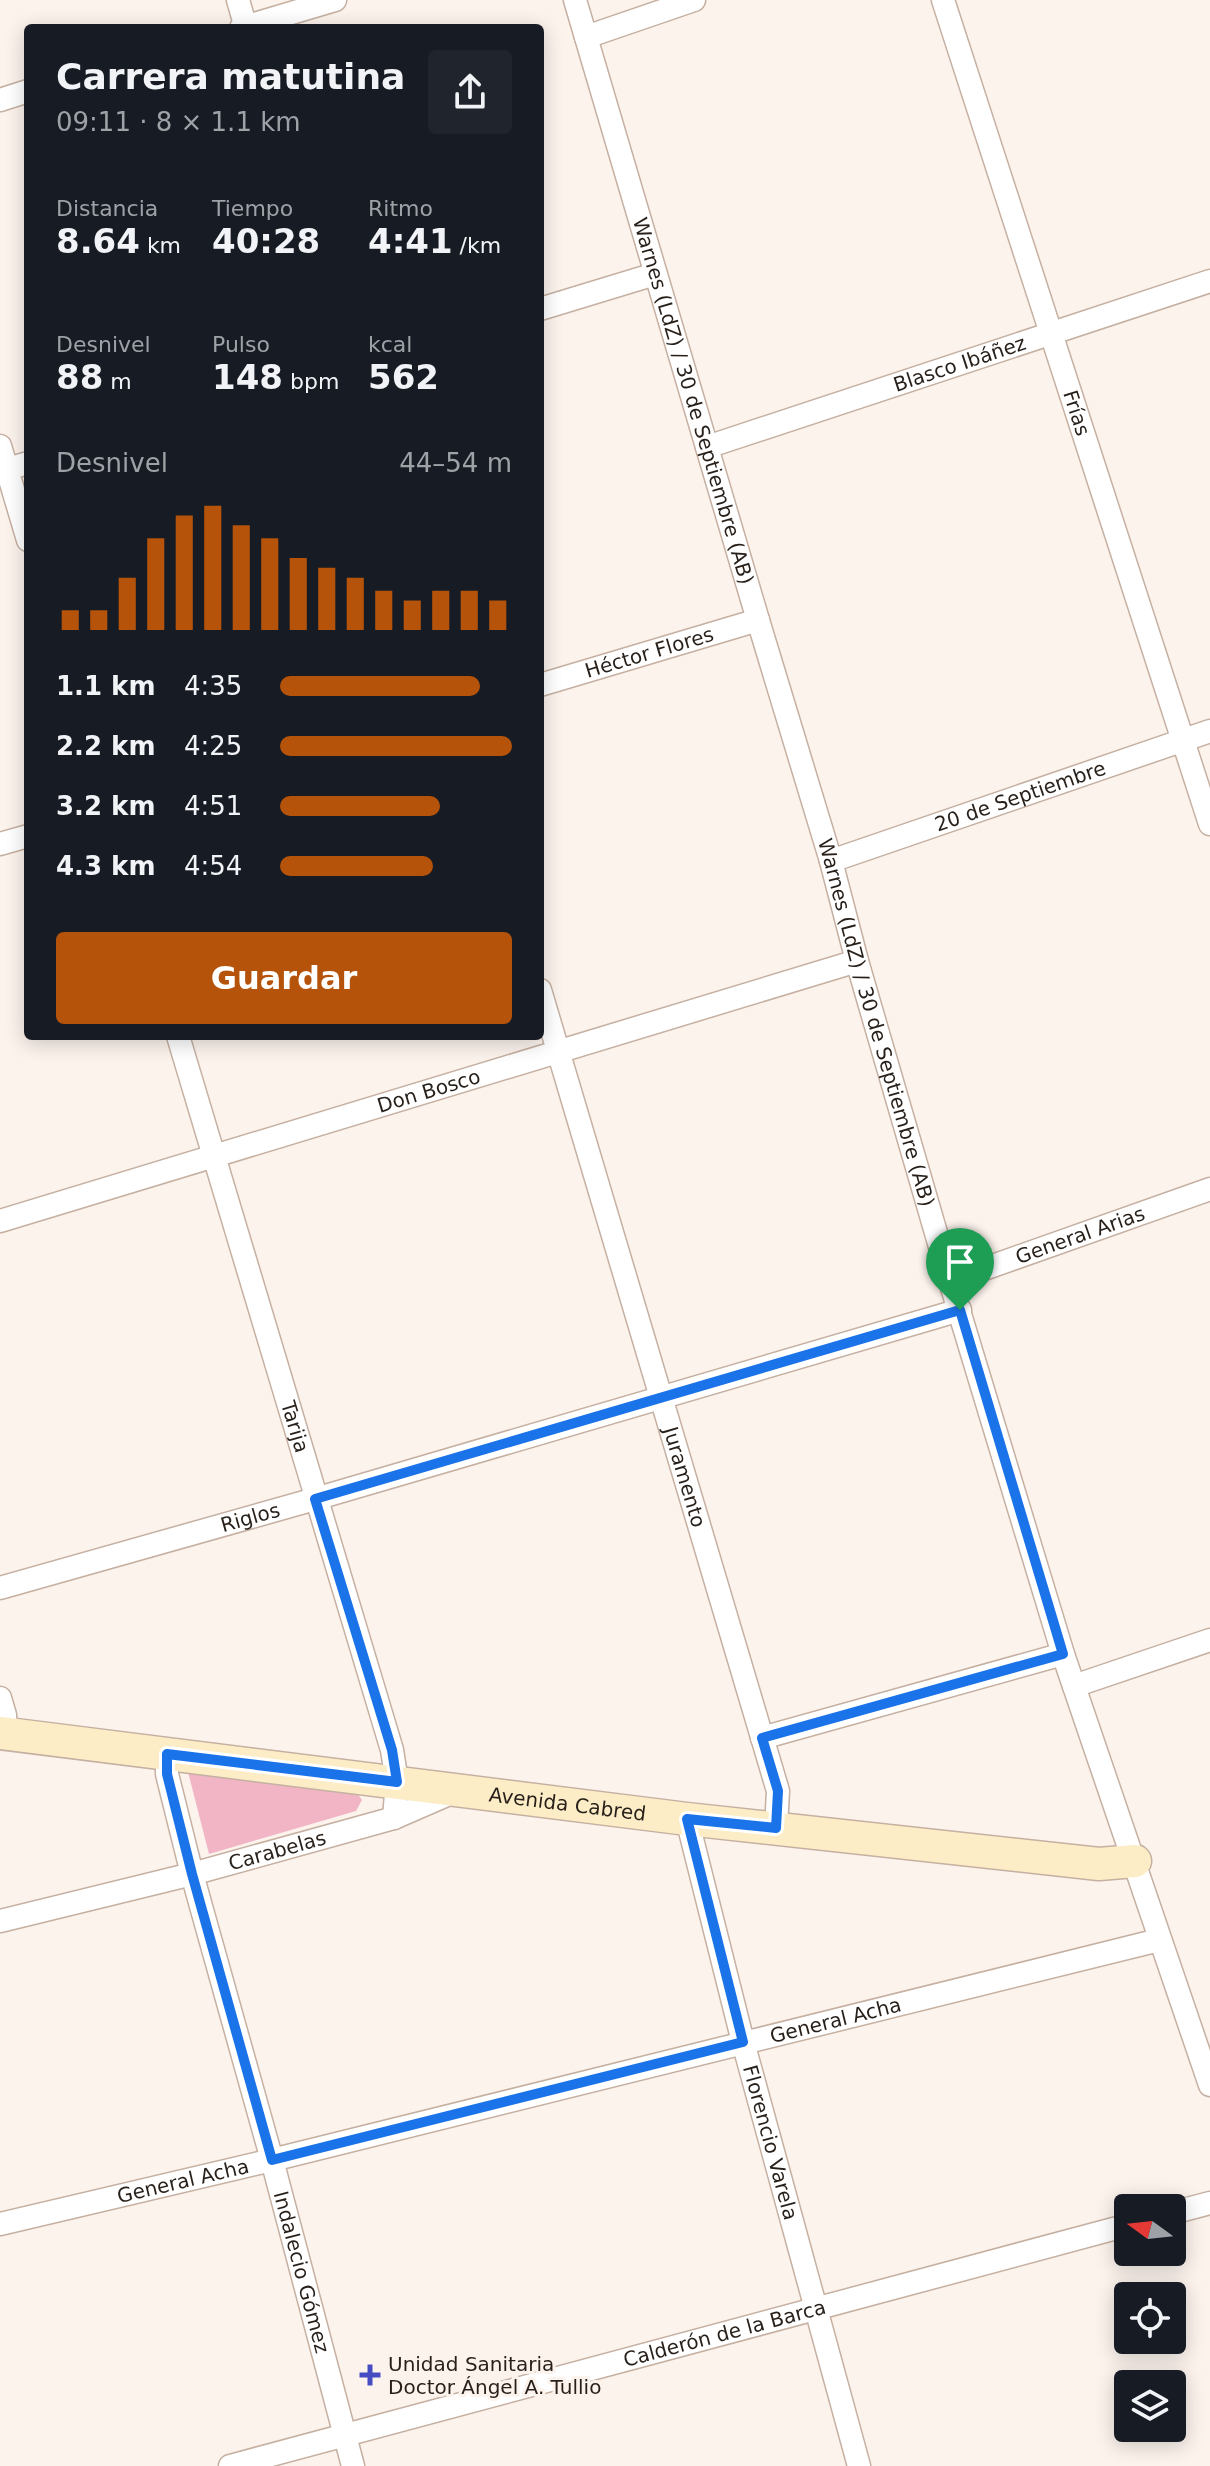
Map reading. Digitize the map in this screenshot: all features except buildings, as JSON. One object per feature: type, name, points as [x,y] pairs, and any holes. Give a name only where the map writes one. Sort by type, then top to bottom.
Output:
[{"type":"street","points":[[238,0],[243,24]]},
{"type":"street","points":[[257,24],[335,0]]},
{"type":"street","name":"Warnes (LdZ) / 30 de Septiembre (AB)","points":[[575,0],[831,861],[950,1281],[1063,1654],[1210,2085]]},
{"type":"street","points":[[586,37],[694,0]]},
{"type":"street","name":"Frías","points":[[943,0],[1210,824]]},
{"type":"street","points":[[0,100],[24,92]]},
{"type":"street","points":[[544,308],[655,274]]},
{"type":"street","name":"Blasco Ibáñez","points":[[707,447],[1210,281]]},
{"type":"street","points":[[0,446],[12,468],[24,522]]},
{"type":"street","name":"Héctor Flores","points":[[544,684],[758,620]]},
{"type":"street","name":"20 de Septiembre","points":[[831,861],[1210,731]]},
{"type":"street","points":[[0,844],[24,840]]},
{"type":"street","name":"Don Bosco","points":[[0,1221],[857,961]]},
{"type":"street","name":"Juramento","points":[[544,1003],[778,1791],[776,1828]]},
{"type":"street","name":"Tarija","points":[[179,1040],[392,1750],[397,1782],[394,1818]]},
{"type":"street","name":"General Arias","points":[[950,1281],[1210,1189]]},
{"type":"street","name":"Riglos","points":[[0,1588],[960,1310]]},
{"type":"street","points":[[1074,1686],[1210,1640]]},
{"type":"street","points":[[762,1738],[1063,1654]]},
{"type":"street","points":[[0,1698],[5,1715],[3,1733]]},
{"type":"street","name":"Avenida Cabred","points":[[3,1733],[687,1819],[1099,1864],[1135,1861]]},
{"type":"street","name":"Indalecio Gómez","points":[[167,1754],[167,1774],[192,1874],[353,2466]]},
{"type":"street","name":"Carabelas","points":[[0,1921],[192,1874],[394,1818],[458,1790]]},
{"type":"street","name":"Florencio Varela","points":[[687,1819],[743,2042],[859,2466]]},
{"type":"street","name":"General Acha","points":[[0,2224],[272,2160],[1159,1940]]},
{"type":"street","points":[[1186,2209],[1210,2203]]},
{"type":"street","name":"Calderón de la Barca","points":[[230,2466],[1114,2229]]},
{"type":"shaded area","points":[[188,1772],[354,1789],[362,1800],[356,1811],[209,1854]]},
{"type":"place","name":"Unidad Sanitaria Doctor Ángel A. Tullio","points":[[370,2375]]},
{"type":"route","points":[[960,1310],[1063,1654],[762,1738],[778,1791],[776,1828],[687,1819],[743,2042],[272,2160],[192,1874],[167,1774],[167,1754],[397,1782],[392,1750],[315,1499],[960,1310]]}]
